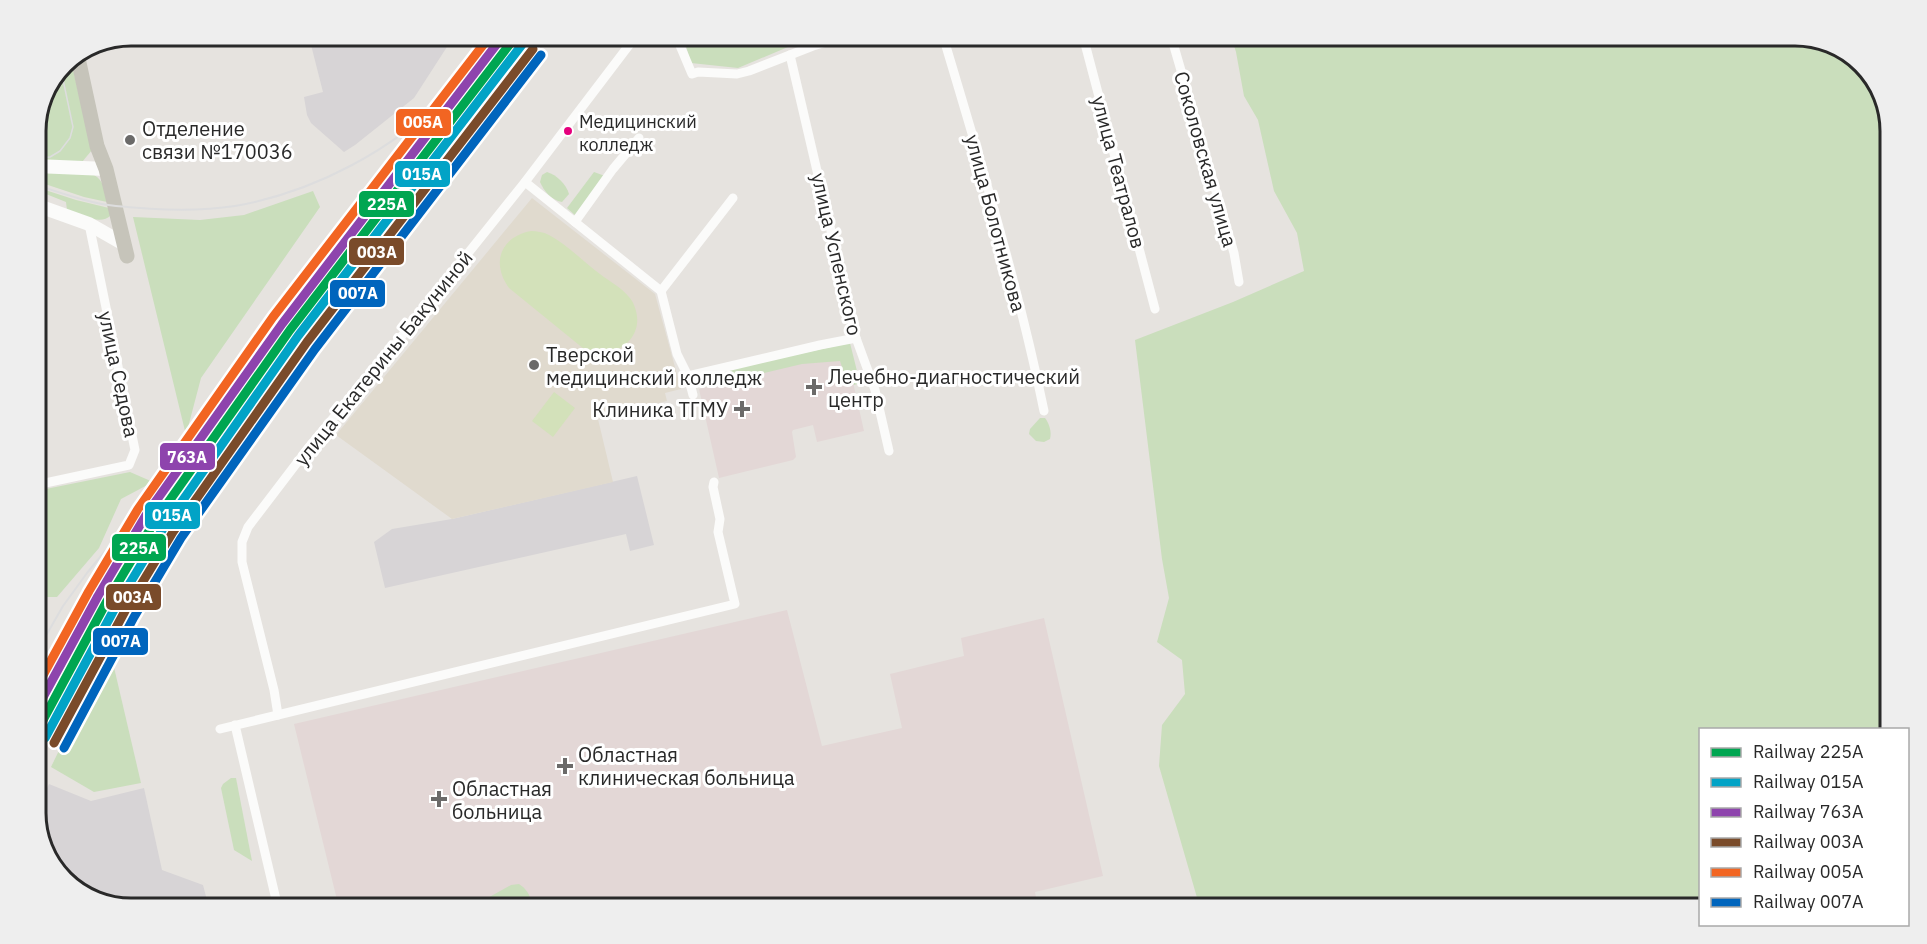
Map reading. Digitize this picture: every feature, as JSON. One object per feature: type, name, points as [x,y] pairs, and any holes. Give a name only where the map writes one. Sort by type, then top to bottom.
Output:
[{"type":"main road","points":[[82,62],[104,143],[106,169]]},
{"type":"main road","points":[[82,63],[97,146],[106,169],[126,250]]},
{"type":"street","name":"улица Екатерины Бакуниной","points":[[278,715],[242,562],[242,546],[246,531],[321,432],[397,342],[525,182],[628,47]]},
{"type":"street","points":[[681,47],[692,74],[698,72],[737,74],[814,47]]},
{"type":"street","name":"улица Болотникова","points":[[946,47],[1029,341],[1044,411]]},
{"type":"street","name":"улица Театралов","points":[[1086,47],[1155,309]]},
{"type":"street","name":"Соколовская улица","points":[[1174,47],[1234,253],[1239,282]]},
{"type":"street","name":"улица Успенского","points":[[790,55],[856,338],[875,390],[889,451]]},
{"type":"street","points":[[575,222],[613,169],[639,138]]},
{"type":"street","points":[[75,169],[90,162],[96,153],[97,146]]},
{"type":"street","points":[[47,167],[106,169]]},
{"type":"street","points":[[525,182],[661,291],[677,354],[688,376],[693,395]]},
{"type":"street","points":[[661,291],[733,198]]},
{"type":"street","points":[[47,209],[89,224],[126,250]]},
{"type":"street","name":"улица Седова","points":[[47,483],[129,465],[135,450],[89,224]]},
{"type":"street","points":[[688,376],[856,338]]},
{"type":"street","points":[[220,729],[735,604],[718,532],[720,519],[714,482]]},
{"type":"street","points":[[235,725],[276,898]]},
{"type":"shaded area","points":[[312,47],[447,47],[414,98],[344,152],[311,123],[307,115],[304,97],[323,92]]},
{"type":"shaded area","name":"Тверской медицинский колледж","points":[[532,198],[655,294],[681,389],[665,393],[667,401],[598,419],[613,482],[452,519],[336,435]]},
{"type":"shaded area","points":[[846,351],[864,431],[817,442],[813,425],[793,430],[796,457],[793,460],[719,478],[699,389]]},
{"type":"shaded area","points":[[637,476],[654,545],[630,551],[626,534],[385,588],[374,542],[392,529],[452,519]]},
{"type":"shaded area","name":"Областная клиническая больница","points":[[787,610],[822,746],[902,728],[890,674],[964,656],[961,638],[1044,618],[1103,876],[1035,892],[1036,898],[337,898],[294,724]]},
{"type":"shaded area","points":[[49,784],[91,801],[144,788],[162,870],[203,885],[206,898],[120,897],[94,889],[84,883],[61,860],[51,840],[47,818]]},
{"type":"green space","points":[[686,47],[788,47],[738,68],[691,63]]},
{"type":"green space","points":[[1234,47],[1812,48],[1843,61],[1859,75],[1872,94],[1880,126],[1880,728],[1699,728],[1699,898],[1197,898],[1159,766],[1162,725],[1185,694],[1182,660],[1157,642],[1169,598],[1162,559],[1135,340],[1233,302],[1304,271],[1297,233],[1274,191],[1258,120],[1244,96]]},
{"type":"green space","points":[[73,69],[92,150],[82,162],[47,161],[48,115],[61,84]]},
{"type":"green space","points":[[47,171],[97,177],[105,190],[107,202],[47,185]]},
{"type":"green space","points":[[547,172],[558,178],[568,190],[569,194],[562,202],[551,197],[540,182],[542,175]]},
{"type":"green space","points":[[594,172],[605,176],[576,216],[567,208]]},
{"type":"green space","points":[[47,191],[109,208],[111,215],[102,220],[86,217],[67,210],[66,202],[47,194]]},
{"type":"green space","points":[[313,191],[320,207],[201,378],[186,435],[133,217],[200,220],[244,215]]},
{"type":"green space","points":[[531,231],[544,233],[555,239],[626,294],[634,305],[637,317],[636,328],[626,344],[606,352],[584,349],[509,288],[500,269],[502,252],[512,239]]},
{"type":"green space","points":[[850,343],[860,383],[854,385],[849,372],[844,373],[840,361],[802,364],[705,387],[700,387],[696,382],[696,378],[716,372],[718,378],[729,375],[730,369]]},
{"type":"green space","points":[[554,392],[575,408],[553,437],[532,421]]},
{"type":"green space","points":[[1040,418],[1045,418],[1050,431],[1050,439],[1044,442],[1036,441],[1029,434],[1030,429]]},
{"type":"green space","points":[[130,472],[153,482],[121,499],[99,548],[57,597],[47,597],[47,489]]},
{"type":"green space","points":[[104,658],[113,663],[141,783],[94,792],[51,767]]},
{"type":"green space","points":[[231,778],[236,778],[252,861],[234,850],[221,788]]},
{"type":"green space","points":[[519,884],[525,888],[530,898],[488,898],[511,885]]},
{"type":"tram line","points":[[47,157],[60,151],[70,138],[73,127],[63,81]]},
{"type":"railway","points":[[47,634],[63,606],[87,573],[163,481],[238,374],[388,176],[432,128],[494,47]]},
{"type":"railway","points":[[47,188],[95,203],[146,209],[205,209],[235,206],[265,199],[323,179],[351,166],[404,132],[451,92]]},
{"type":"rail line","name":"005А","points":[[47,668],[138,509],[273,317],[482,47]]},
{"type":"rail line","name":"763А","points":[[47,690],[98,596],[146,515],[282,324],[495,47]]},
{"type":"rail line","name":"225А","points":[[47,713],[107,601],[155,521],[290,330],[508,47]]},
{"type":"rail line","name":"015А","points":[[47,734],[116,606],[164,527],[298,336],[520,47]]},
{"type":"rail line","name":"003А","points":[[54,743],[125,611],[173,532],[307,342],[533,49]]},
{"type":"rail line","name":"007А","points":[[64,748],[134,617],[181,538],[315,349],[541,55]]},
{"type":"place","name":"Медицинский колледж","points":[[568,131]]},
{"type":"place","name":"Отделение связи №170036","points":[[130,140]]},
{"type":"place","name":"Тверской медицинский колледж","points":[[534,365]]},
{"type":"place","name":"Лечебно-диагностический центр","points":[[814,387]]},
{"type":"place","name":"Клиника ТГМУ","points":[[742,409]]},
{"type":"place","name":"Областная клиническая больница","points":[[565,766]]},
{"type":"place","name":"Областная больница","points":[[439,799]]}]
